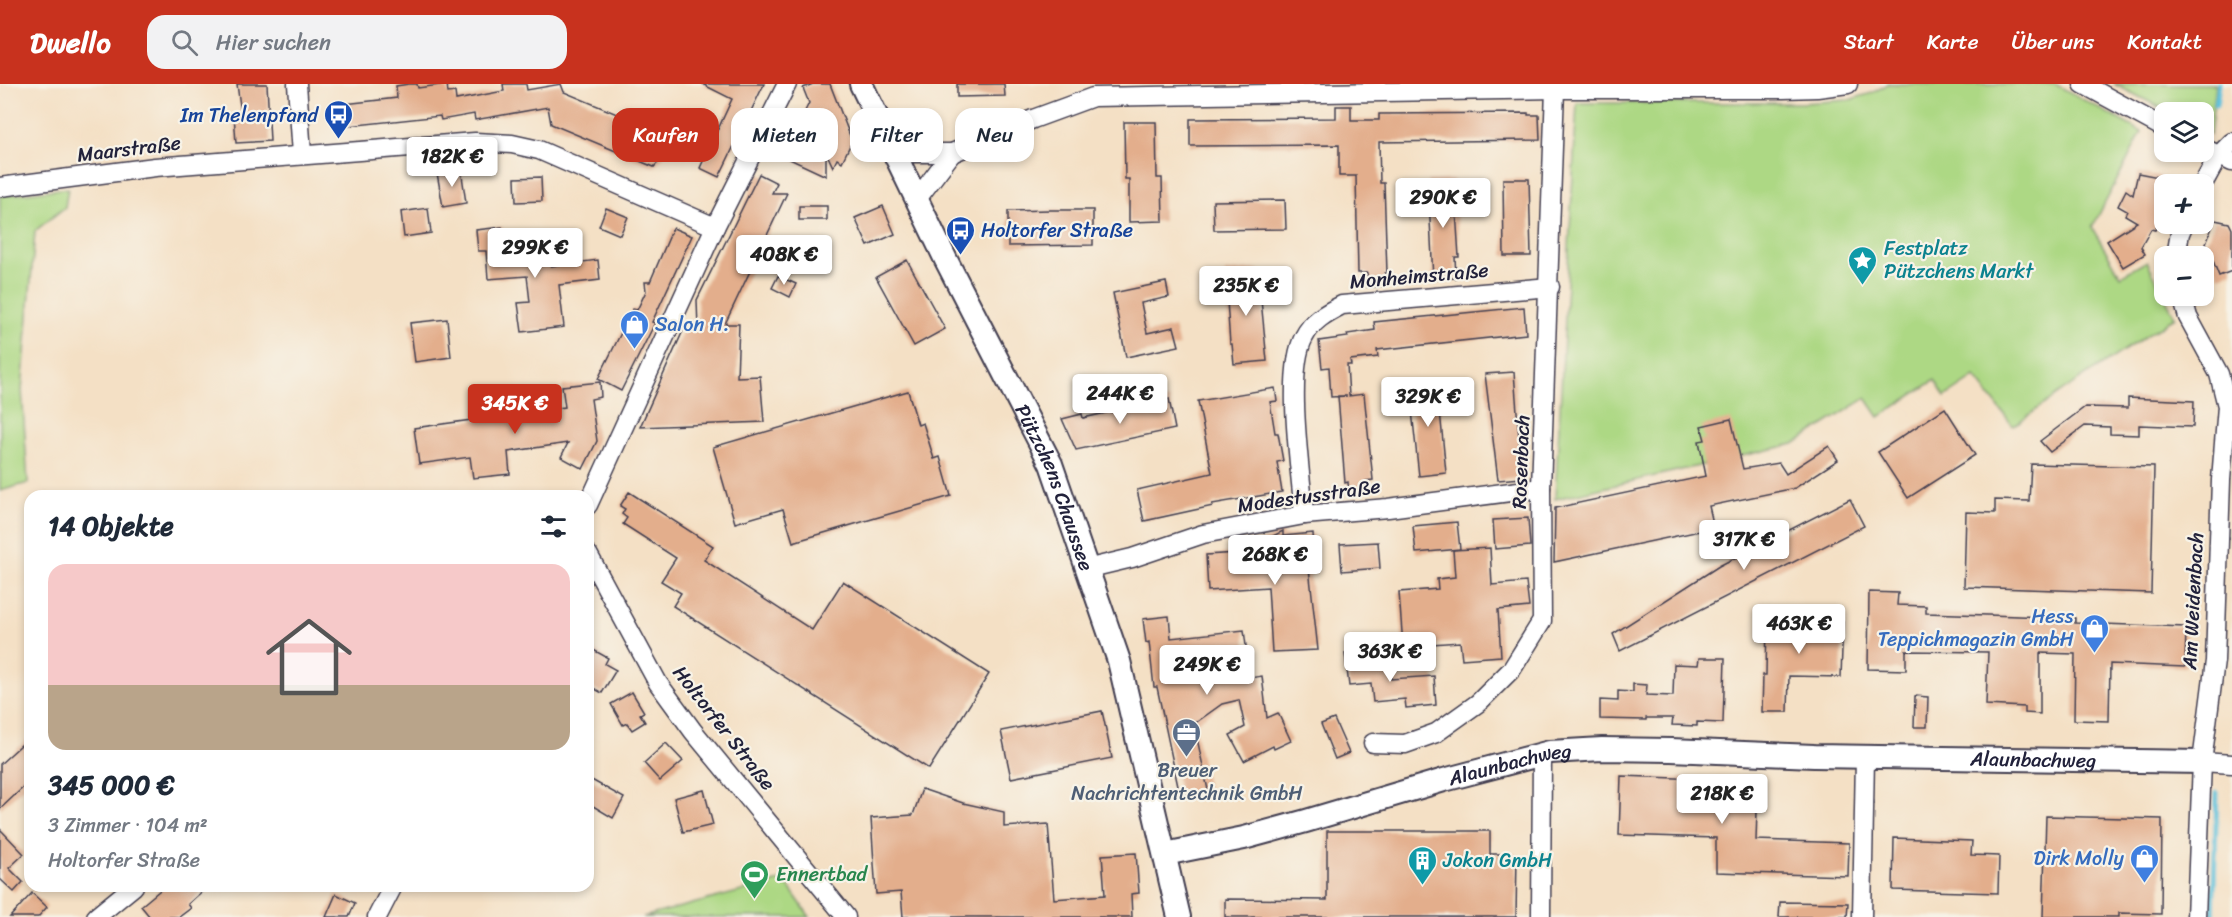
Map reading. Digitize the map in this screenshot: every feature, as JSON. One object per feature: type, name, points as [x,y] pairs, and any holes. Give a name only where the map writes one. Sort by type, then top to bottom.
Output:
[{"type":"street","points":[[297,84],[302,154]]},
{"type":"street","points":[[594,492],[715,227],[787,84]]},
{"type":"street","name":"Pützchens Chaussee","points":[[861,84],[873,108]]},
{"type":"street","points":[[943,153],[952,153],[1033,119],[1093,90],[1816,88],[1848,84]]},
{"type":"street","points":[[2083,84],[2154,123]]},
{"type":"street","name":"Rosenbach","points":[[1373,743],[1405,744],[1436,733],[1478,703],[1512,669],[1542,621],[1542,488],[1556,87]]},
{"type":"street","name":"Maarstraße","points":[[0,187],[155,167],[302,154],[364,152],[475,142],[512,144],[549,154],[715,227]]},
{"type":"street","points":[[2208,174],[2218,155],[2232,142]]},
{"type":"street","points":[[917,199],[952,153]]},
{"type":"street","name":"Pützchens Chaussee","points":[[900,162],[946,260],[1051,464],[1119,661],[1179,917]]},
{"type":"street","name":"Monheimstraße","points":[[1304,515],[1294,390],[1298,349],[1312,324],[1324,314],[1342,305],[1550,287]]},
{"type":"street","name":"Am Weidenbach","points":[[2185,306],[2219,374],[2228,406],[2221,480],[2215,661],[2202,762],[2196,917]]},
{"type":"street","name":"Modestusstraße","points":[[1086,569],[1132,558],[1203,534],[1304,515],[1542,488]]},
{"type":"street","name":"Holtorfer Straße","points":[[594,565],[658,683],[693,730],[846,917]]},
{"type":"street","name":"Alaunbachweg","points":[[1165,854],[1244,838],[1542,754],[1614,749],[1865,757],[2202,762]]},
{"type":"street","points":[[1541,917],[1542,754]]},
{"type":"street","points":[[1862,917],[1865,757]]},
{"type":"street","points":[[2202,762],[2232,764]]},
{"type":"street","points":[[96,917],[127,892]]},
{"type":"street","points":[[377,917],[390,892]]},
{"type":"green space","name":"Festplatz Pützchens Markt","points":[[1888,84],[2055,84],[2142,132],[2092,228],[2121,276],[2147,261],[2154,275],[2154,306],[2170,306],[2175,317],[2013,426],[1975,377],[1945,397],[1935,380],[1879,417],[1866,398],[1794,444],[1555,499],[1577,103],[1802,103],[1849,100],[1872,93]]},
{"type":"green space","points":[[2114,84],[2216,84],[2214,102],[2154,102],[2154,104]]},
{"type":"green space","points":[[68,188],[65,207],[35,231],[22,390],[28,483],[0,491],[0,196]]},
{"type":"green space","name":"Ennertbad","points":[[784,880],[810,917],[643,917]]},
{"type":"building","points":[[237,84],[267,84],[270,141],[236,143],[234,114],[241,113]]},
{"type":"building","points":[[417,84],[418,88],[447,84],[448,93],[455,92],[456,100],[504,91],[503,84],[526,84],[527,90],[561,84],[564,92],[612,112],[612,149],[551,124],[548,107],[475,120],[474,114],[441,120],[440,116],[348,126],[346,113],[335,105],[397,98],[396,86]]},
{"type":"building","points":[[702,84],[764,84],[752,108],[731,108],[731,152],[719,177],[700,168],[703,162],[719,162],[719,127],[732,99]]},
{"type":"building","points":[[813,84],[830,84],[850,136],[850,145],[842,162],[838,160],[838,108],[807,108],[809,103],[803,88]]},
{"type":"building","points":[[957,84],[1004,84],[1005,96],[957,97]]},
{"type":"building","points":[[1336,106],[1351,106],[1351,120],[1379,120],[1379,114],[1528,113],[1528,115],[1539,115],[1540,140],[1379,142],[1380,183],[1384,183],[1387,273],[1385,273],[1385,286],[1367,287],[1367,273],[1358,273],[1356,176],[1339,176],[1339,145],[1190,146],[1190,119],[1336,118]]},
{"type":"building","points":[[1124,122],[1156,122],[1157,178],[1162,178],[1163,221],[1129,222],[1129,179],[1125,179]]},
{"type":"building","points":[[642,162],[658,162],[654,167]]},
{"type":"building","points":[[796,162],[826,162],[826,176]]},
{"type":"building","points":[[461,169],[466,203],[443,207],[437,173]]},
{"type":"building","points":[[2138,173],[2154,176],[2154,230],[2151,229],[2141,247],[2145,254],[2123,267],[2107,241],[2137,222],[2125,215],[2127,211],[2118,206],[2126,190],[2133,195]]},
{"type":"building","points":[[759,174],[777,183],[772,193],[787,193],[725,324],[739,324],[737,377],[760,376],[764,422],[640,427],[686,324],[698,329],[697,300]]},
{"type":"building","points":[[541,177],[542,201],[516,202],[515,178]]},
{"type":"building","points":[[1503,179],[1529,179],[1531,256],[1504,256]]},
{"type":"building","points":[[1454,180],[1459,257],[1455,257],[1456,278],[1433,279],[1428,181]]},
{"type":"building","points":[[1285,200],[1286,229],[1214,230],[1213,201]]},
{"type":"building","points":[[799,206],[827,206],[827,220],[799,220]]},
{"type":"building","points":[[883,206],[895,234],[868,246],[855,218]]},
{"type":"building","points":[[428,208],[431,233],[404,237],[401,212]]},
{"type":"building","points":[[606,208],[628,217],[620,235],[599,226]]},
{"type":"building","points":[[1093,210],[1093,245],[1008,246],[1008,211]]},
{"type":"building","points":[[2215,220],[2229,223],[2232,229],[2232,271],[2219,276],[2214,263],[2214,246],[2207,246],[2206,243],[2210,234],[2214,234]]},
{"type":"building","points":[[502,227],[504,257],[550,252],[551,266],[598,260],[600,280],[559,285],[564,327],[522,332],[518,303],[530,302],[527,276],[488,279],[486,251],[478,251],[476,230]]},
{"type":"building","points":[[673,228],[692,236],[652,322],[655,323],[621,391],[598,379],[633,309],[637,310],[646,291],[645,282],[650,282]]},
{"type":"building","points":[[795,248],[797,262],[771,266],[768,253]]},
{"type":"building","points":[[907,260],[945,329],[914,346],[876,277]]},
{"type":"building","points":[[1258,269],[1267,361],[1234,364],[1232,344],[1230,344],[1225,272]]},
{"type":"building","points":[[778,276],[796,284],[790,297],[772,288]]},
{"type":"building","points":[[1166,282],[1169,297],[1141,303],[1147,333],[1174,327],[1179,346],[1126,357],[1113,293]]},
{"type":"building","points":[[1524,307],[1526,334],[1377,350],[1378,357],[1350,360],[1351,365],[1347,365],[1349,396],[1364,394],[1373,480],[1366,481],[1367,491],[1349,493],[1348,482],[1345,483],[1338,397],[1331,397],[1329,367],[1322,368],[1319,341],[1375,330],[1374,322]]},
{"type":"building","points":[[447,319],[451,357],[415,362],[410,323]]},
{"type":"building","points":[[1514,372],[1522,478],[1498,480],[1485,374]]},
{"type":"building","points":[[1437,380],[1446,473],[1419,476],[1409,383]]},
{"type":"building","points":[[600,382],[601,397],[591,399],[597,441],[583,469],[561,457],[568,443],[508,452],[510,474],[473,478],[470,457],[419,464],[414,428],[565,407],[562,386]]},
{"type":"building","points":[[1275,388],[1277,401],[1270,402],[1283,461],[1277,462],[1282,492],[1212,504],[1213,506],[1144,521],[1137,490],[1212,473],[1198,401]]},
{"type":"building","points":[[908,391],[918,425],[923,423],[934,459],[940,457],[951,496],[793,542],[783,509],[735,523],[713,447]]},
{"type":"building","points":[[2128,398],[2194,401],[2193,427],[2139,425],[2139,435],[2110,434],[2110,427],[2085,426],[2050,452],[2040,441],[2085,407],[2128,408]]},
{"type":"building","points":[[1169,399],[1175,429],[1076,450],[1062,419],[1082,414],[1083,418]]},
{"type":"building","points":[[1945,408],[1975,455],[1908,498],[1878,452]]},
{"type":"building","points":[[1731,419],[1743,469],[1779,463],[1786,474],[1829,446],[1838,460],[1795,488],[1709,506],[1714,528],[1554,562],[1555,508],[1706,476],[1699,441],[1705,440],[1701,426]]},
{"type":"building","points":[[2031,464],[2154,467],[2151,593],[1964,587],[1966,512],[1995,513],[1995,500],[2029,501]]},
{"type":"building","points":[[629,492],[713,546],[704,560],[812,630],[843,581],[989,674],[929,769],[673,606],[681,593],[661,581],[676,558],[623,524],[627,518],[622,514],[625,509],[620,506]]},
{"type":"building","points":[[1850,499],[1864,526],[1620,651],[1613,634],[1719,566]]},
{"type":"building","points":[[1528,518],[1530,546],[1495,549],[1493,520]]},
{"type":"building","points":[[1457,522],[1460,549],[1416,553],[1413,526]]},
{"type":"building","points":[[1283,531],[1283,536],[1313,533],[1315,568],[1309,568],[1318,650],[1272,652],[1268,587],[1208,591],[1206,555],[1254,552],[1261,542]]},
{"type":"building","points":[[1378,542],[1380,568],[1342,571],[1340,544]]},
{"type":"building","points":[[1490,548],[1492,585],[1526,582],[1529,607],[1498,610],[1501,656],[1462,659],[1460,642],[1403,646],[1399,592],[1438,589],[1437,579],[1455,577],[1453,550]]},
{"type":"building","points":[[1869,592],[1898,593],[1897,605],[1926,606],[1926,613],[2075,618],[2075,623],[2186,627],[2185,667],[2110,664],[2109,721],[2074,720],[2075,654],[2040,653],[2040,714],[2025,713],[2025,707],[1986,705],[1988,652],[1906,651],[1906,670],[1868,669]]},
{"type":"building","points":[[1793,610],[1818,610],[1818,621],[1843,622],[1841,677],[1789,676],[1788,712],[1762,712],[1763,675],[1766,675],[1767,620],[1793,620]]},
{"type":"building","points":[[1169,616],[1171,638],[1244,630],[1250,678],[1262,676],[1267,718],[1278,713],[1291,741],[1274,749],[1273,746],[1244,761],[1230,735],[1245,727],[1239,700],[1222,704],[1194,724],[1208,790],[1180,796],[1157,687],[1154,687],[1149,642],[1146,643],[1143,619]]},
{"type":"building","points":[[594,650],[608,658],[605,664],[616,670],[602,693],[594,688]]},
{"type":"building","points":[[1367,651],[1369,668],[1390,666],[1391,679],[1434,676],[1436,705],[1406,708],[1405,699],[1373,702],[1371,684],[1349,686],[1345,653]]},
{"type":"building","points":[[1699,658],[1725,658],[1723,723],[1697,722],[1697,726],[1672,725],[1673,718],[1600,719],[1600,700],[1618,701],[1618,691],[1633,692],[1633,684],[1647,685],[1646,695],[1673,696],[1674,664],[1698,665]]},
{"type":"building","points":[[632,692],[644,712],[640,714],[645,722],[632,730],[627,723],[623,725],[611,704]]},
{"type":"building","points":[[1915,696],[1928,697],[1927,727],[1914,727]]},
{"type":"building","points":[[1102,711],[1112,758],[1011,778],[1001,731]]},
{"type":"building","points":[[1334,719],[1349,753],[1335,759],[1321,724]]},
{"type":"building","points":[[24,742],[24,787],[0,809],[0,764]]},
{"type":"building","points":[[666,743],[683,761],[660,781],[644,763]]},
{"type":"building","points":[[1621,776],[1758,781],[1756,840],[1849,843],[1848,876],[1716,872],[1716,838],[1619,835]]},
{"type":"building","points":[[594,781],[624,798],[613,818],[594,807]]},
{"type":"building","points":[[922,789],[963,803],[1004,812],[1004,827],[1048,824],[1054,899],[1105,895],[1102,855],[1136,853],[1139,893],[1131,894],[1132,917],[903,917],[901,892],[876,894],[871,818],[913,815]]},
{"type":"building","points":[[704,790],[713,825],[683,832],[674,798]]},
{"type":"building","points":[[2046,816],[2162,819],[2161,914],[2119,913],[2119,917],[2043,917]]},
{"type":"building","points":[[0,829],[24,854],[9,868],[23,882],[14,892],[0,879]]},
{"type":"building","name":"Jokon GmbH","points":[[1327,831],[1490,831],[1490,854],[1517,854],[1516,917],[1225,917],[1225,899],[1327,900]]},
{"type":"building","points":[[1894,838],[1972,841],[1971,855],[1999,856],[1998,893],[1893,890]]},
{"type":"building","points":[[158,892],[201,892],[188,904],[191,908],[179,917],[150,917],[141,906]]},
{"type":"building","points":[[32,893],[47,907],[38,917],[10,917]]},
{"type":"building","points":[[336,894],[355,903],[349,917],[326,917]]},
{"type":"building","points":[[1780,902],[1848,903],[1847,917],[1779,917]]},
{"type":"waterway","points":[[2216,105],[2219,84]]},
{"type":"waterway","points":[[2213,917],[2217,793]]},
{"type":"place","name":"Im Thelenpfand","points":[[339,140]]},
{"type":"place","name":"Holtorfer Straße","points":[[960,256]]},
{"type":"place","name":"Festplatz Pützchens Markt","points":[[1863,286]]},
{"type":"place","name":"Salon H.","points":[[634,350]]},
{"type":"place","name":"Hess Teppichmagazin GmbH","points":[[2095,654]]},
{"type":"place","name":"Breuer Nachrichtentechnik GmbH","points":[[1187,758]]},
{"type":"place","name":"Dirk Molly","points":[[2145,884]]},
{"type":"place","name":"Jokon GmbH","points":[[1422,886]]},
{"type":"place","name":"Ennertbad","points":[[755,900]]}]
